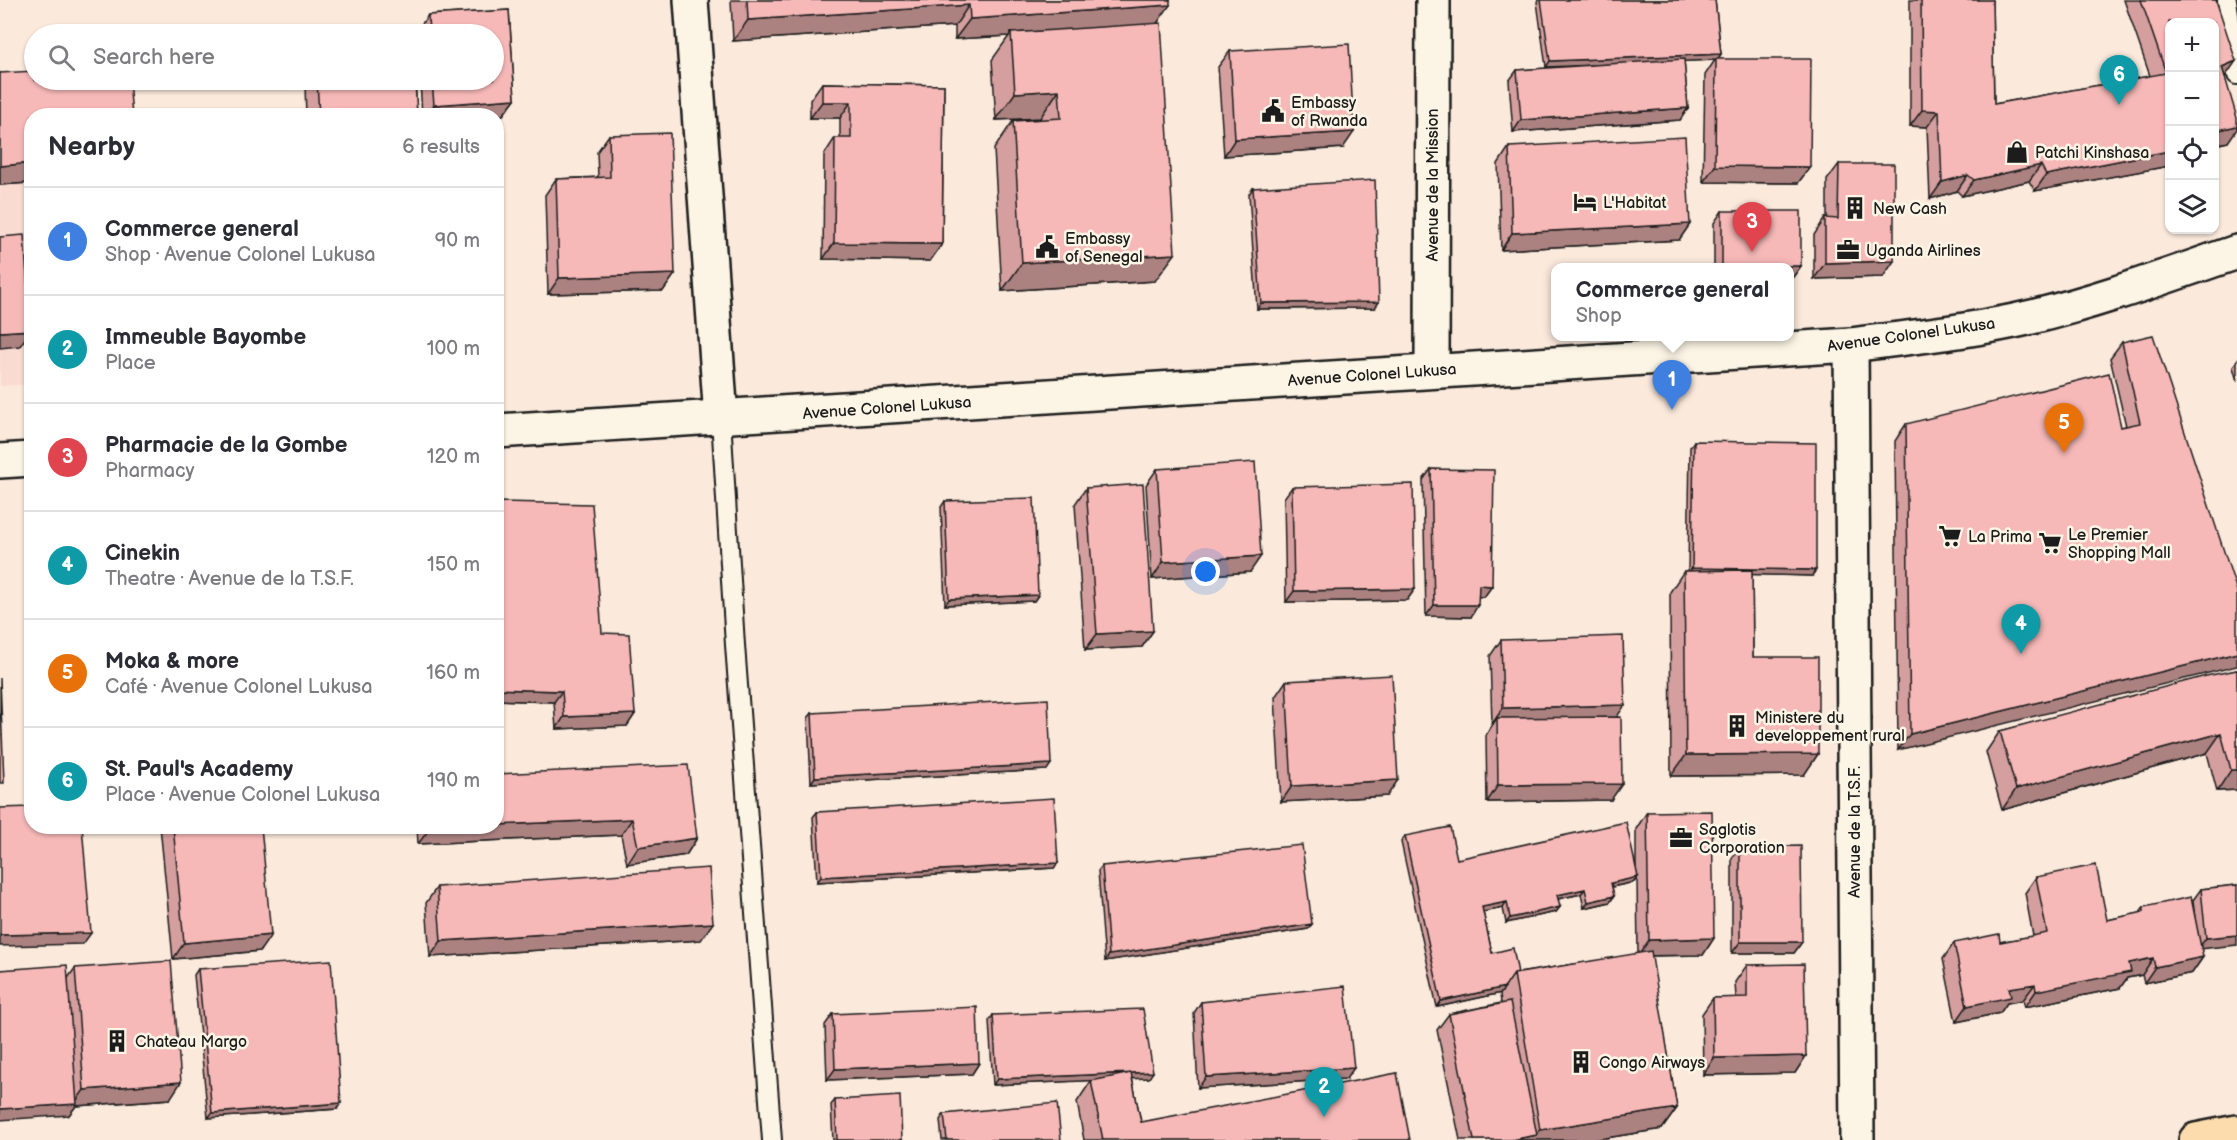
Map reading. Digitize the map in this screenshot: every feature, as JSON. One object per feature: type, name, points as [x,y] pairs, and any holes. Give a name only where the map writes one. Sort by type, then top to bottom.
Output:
[{"type":"main road","points":[[691,0],[721,418]]},
{"type":"main road","name":"Avenue de la Mission","points":[[1432,370],[1433,0]]},
{"type":"main road","name":"Avenue Colonel Lukusa","points":[[504,431],[1851,345],[2029,317],[2097,300],[2237,252]]},
{"type":"main road","name":"Avenue de la T.S.F.","points":[[1851,345],[1857,1140]]},
{"type":"main road","points":[[0,460],[24,459]]},
{"type":"main road","points":[[2196,1140],[2237,1132]]},
{"type":"lane","points":[[2227,0],[2237,75]]},
{"type":"lane","points":[[721,418],[735,645],[772,1140]]},
{"type":"shaded area","points":[[24,81],[24,90],[33,90],[32,108],[24,108],[24,384],[0,386],[0,82]]},
{"type":"building","points":[[747,0],[1170,0],[1170,5],[970,19],[969,5],[748,20]]},
{"type":"building","points":[[1541,0],[1715,0],[1721,54],[1550,61]]},
{"type":"building","points":[[1921,0],[1992,0],[1994,104],[2165,73],[2165,152],[2046,175],[2041,165],[1974,180],[1968,175],[1942,182],[1939,111],[1922,110]]},
{"type":"building","points":[[2141,0],[2216,0],[2236,61],[2222,67],[2237,118],[2237,126],[2219,130],[2219,18],[2165,18],[2165,70]]},
{"type":"building","points":[[509,10],[515,99],[434,105],[433,90],[504,90],[504,24],[428,24],[428,15]]},
{"type":"building","points":[[1161,23],[1175,254],[1022,263],[1013,121],[1061,118],[1059,90],[1015,93],[1011,33]]},
{"type":"building","points":[[1349,44],[1354,132],[1235,139],[1230,51]]},
{"type":"building","points":[[1684,59],[1688,108],[1521,120],[1517,70]]},
{"type":"building","points":[[1716,59],[1811,59],[1810,167],[1715,166]]},
{"type":"building","points":[[24,72],[24,90],[130,90],[131,108],[24,108],[24,164],[0,166],[0,73]]},
{"type":"building","points":[[822,83],[944,85],[942,244],[834,243],[835,138],[851,138],[851,102],[822,102]]},
{"type":"building","points":[[318,90],[416,90],[417,108],[319,108]]},
{"type":"building","points":[[670,133],[675,274],[559,278],[556,179],[610,177],[609,135]]},
{"type":"building","points":[[1685,137],[1690,224],[1512,233],[1509,147]]},
{"type":"building","name":"New Cash","points":[[1839,164],[1894,164],[1894,261],[1825,263],[1825,218],[1838,219]]},
{"type":"building","points":[[1375,180],[1379,302],[1261,303],[1253,188]]},
{"type":"building","points":[[1722,211],[1801,211],[1801,266],[1794,266],[1794,263],[1722,263]]},
{"type":"building","points":[[24,235],[24,330],[0,332],[0,237]]},
{"type":"building","name":"Le Premier Shopping Mall","points":[[2153,335],[2237,591],[2237,653],[1910,734],[1906,424],[2109,373],[2121,427],[2140,423],[2122,342]]},
{"type":"building","points":[[1694,441],[1816,443],[1816,570],[1692,568]]},
{"type":"building","points":[[1255,462],[1261,556],[1163,562],[1157,469]]},
{"type":"building","points":[[1431,469],[1494,470],[1492,586],[1479,585],[1478,605],[1434,605]]},
{"type":"building","points":[[1143,484],[1153,631],[1097,634],[1086,488]]},
{"type":"building","points":[[1413,484],[1415,589],[1294,591],[1292,487]]},
{"type":"building","points":[[1034,498],[1038,595],[949,599],[945,501]]},
{"type":"building","points":[[504,502],[592,504],[602,633],[629,634],[635,714],[564,717],[562,691],[504,689]]},
{"type":"building","name":"Ministere du developpement rural","points":[[1752,570],[1753,657],[1818,657],[1818,754],[1686,755],[1684,571]]},
{"type":"building","points":[[1623,636],[1625,705],[1503,708],[1501,640]]},
{"type":"building","points":[[2237,670],[2237,770],[2231,770],[2221,733],[2016,789],[2000,731],[2206,676]]},
{"type":"building","points":[[1392,675],[1398,780],[1292,786],[1286,681]]},
{"type":"building","points":[[0,678],[4,783],[0,783]]},
{"type":"building","points":[[1048,699],[1051,764],[815,777],[812,713]]},
{"type":"building","points":[[1621,717],[1622,784],[1498,785],[1497,718]]},
{"type":"building","points":[[688,765],[697,838],[638,847],[632,819],[504,825],[504,774]]},
{"type":"building","points":[[1054,798],[1058,863],[821,877],[817,812]]},
{"type":"building","points":[[24,807],[24,834],[83,834],[91,933],[0,935],[0,808]]},
{"type":"building","points":[[1712,811],[1714,938],[1649,940],[1647,812]]},
{"type":"building","points":[[1626,822],[1638,877],[1611,883],[1614,896],[1588,902],[1585,889],[1557,895],[1560,907],[1510,918],[1507,902],[1482,907],[1492,953],[1513,948],[1518,973],[1514,974],[1505,987],[1441,1001],[1405,836],[1450,827],[1457,859]]},
{"type":"building","points":[[174,834],[262,834],[271,935],[184,943]]},
{"type":"building","points":[[1302,845],[1312,924],[1109,955],[1102,866]]},
{"type":"building","points":[[1801,846],[1802,942],[1740,942],[1740,847]]},
{"type":"building","points":[[2096,865],[2107,920],[2144,912],[2144,907],[2191,897],[2203,957],[2155,967],[2153,958],[2129,963],[2131,972],[2036,991],[2035,984],[2009,988],[2011,997],[1967,1006],[1954,943],[1999,934],[2000,942],[2047,933],[2036,877]]},
{"type":"building","points":[[709,868],[713,923],[441,941],[437,887]]},
{"type":"building","points":[[2237,885],[2237,935],[2206,938],[2201,889]]},
{"type":"building","name":"Congo Airways","points":[[1651,951],[1677,1108],[1540,1130],[1514,974]]},
{"type":"building","points":[[331,960],[341,1103],[212,1113],[198,969]]},
{"type":"building","name":"Chateau Margo","points":[[171,961],[181,1082],[84,1090],[75,968]]},
{"type":"building","points":[[1804,964],[1806,1056],[1714,1058],[1713,998],[1747,997],[1747,965]]},
{"type":"building","points":[[67,965],[77,1104],[0,1109],[0,970]]},
{"type":"building","points":[[1345,986],[1354,1068],[1206,1077],[1201,1002]]},
{"type":"building","points":[[1510,1002],[1537,1135],[1511,1140],[1474,1140],[1449,1014]]},
{"type":"building","points":[[977,1007],[979,1063],[835,1069],[833,1014]]},
{"type":"building","points":[[1143,1009],[1153,1072],[997,1079],[993,1015]]},
{"type":"building","points":[[1131,1073],[1141,1122],[1397,1073],[1410,1140],[1103,1140],[1091,1081]]},
{"type":"building","points":[[900,1096],[902,1140],[837,1140],[835,1100]]},
{"type":"building","points":[[1057,1103],[1061,1140],[947,1140],[944,1114]]},
{"type":"place","name":"St. Paul's Academy","points":[[2119,105]]},
{"type":"place","name":"Embassy of Rwanda","points":[[1273,111]]},
{"type":"place","name":"Patchi Kinshasa","points":[[2017,152]]},
{"type":"place","name":"L'Habitat","points":[[1585,202]]},
{"type":"place","name":"New Cash","points":[[1855,208]]},
{"type":"place","name":"Embassy of Senegal","points":[[1047,247]]},
{"type":"place","name":"Uganda Airlines","points":[[1848,250]]},
{"type":"place","name":"Pharmacie de la Gombe","points":[[1752,252]]},
{"type":"place","name":"Commerce general","points":[[1672,410]]},
{"type":"place","name":"Moka & more","points":[[2064,453]]},
{"type":"place","name":"La Prima","points":[[1950,536]]},
{"type":"place","name":"Le Premier Shopping Mall","points":[[2050,543]]},
{"type":"place","name":"Cinekin","points":[[2021,654]]},
{"type":"place","name":"Ministere du developpement rural","points":[[1737,726]]},
{"type":"place","name":"Saglotis Corporation","points":[[1681,838]]},
{"type":"place","name":"Chateau Margo","points":[[117,1041]]},
{"type":"place","name":"Congo Airways","points":[[1581,1062]]},
{"type":"place","name":"Immeuble Bayombe","points":[[1324,1117]]}]
